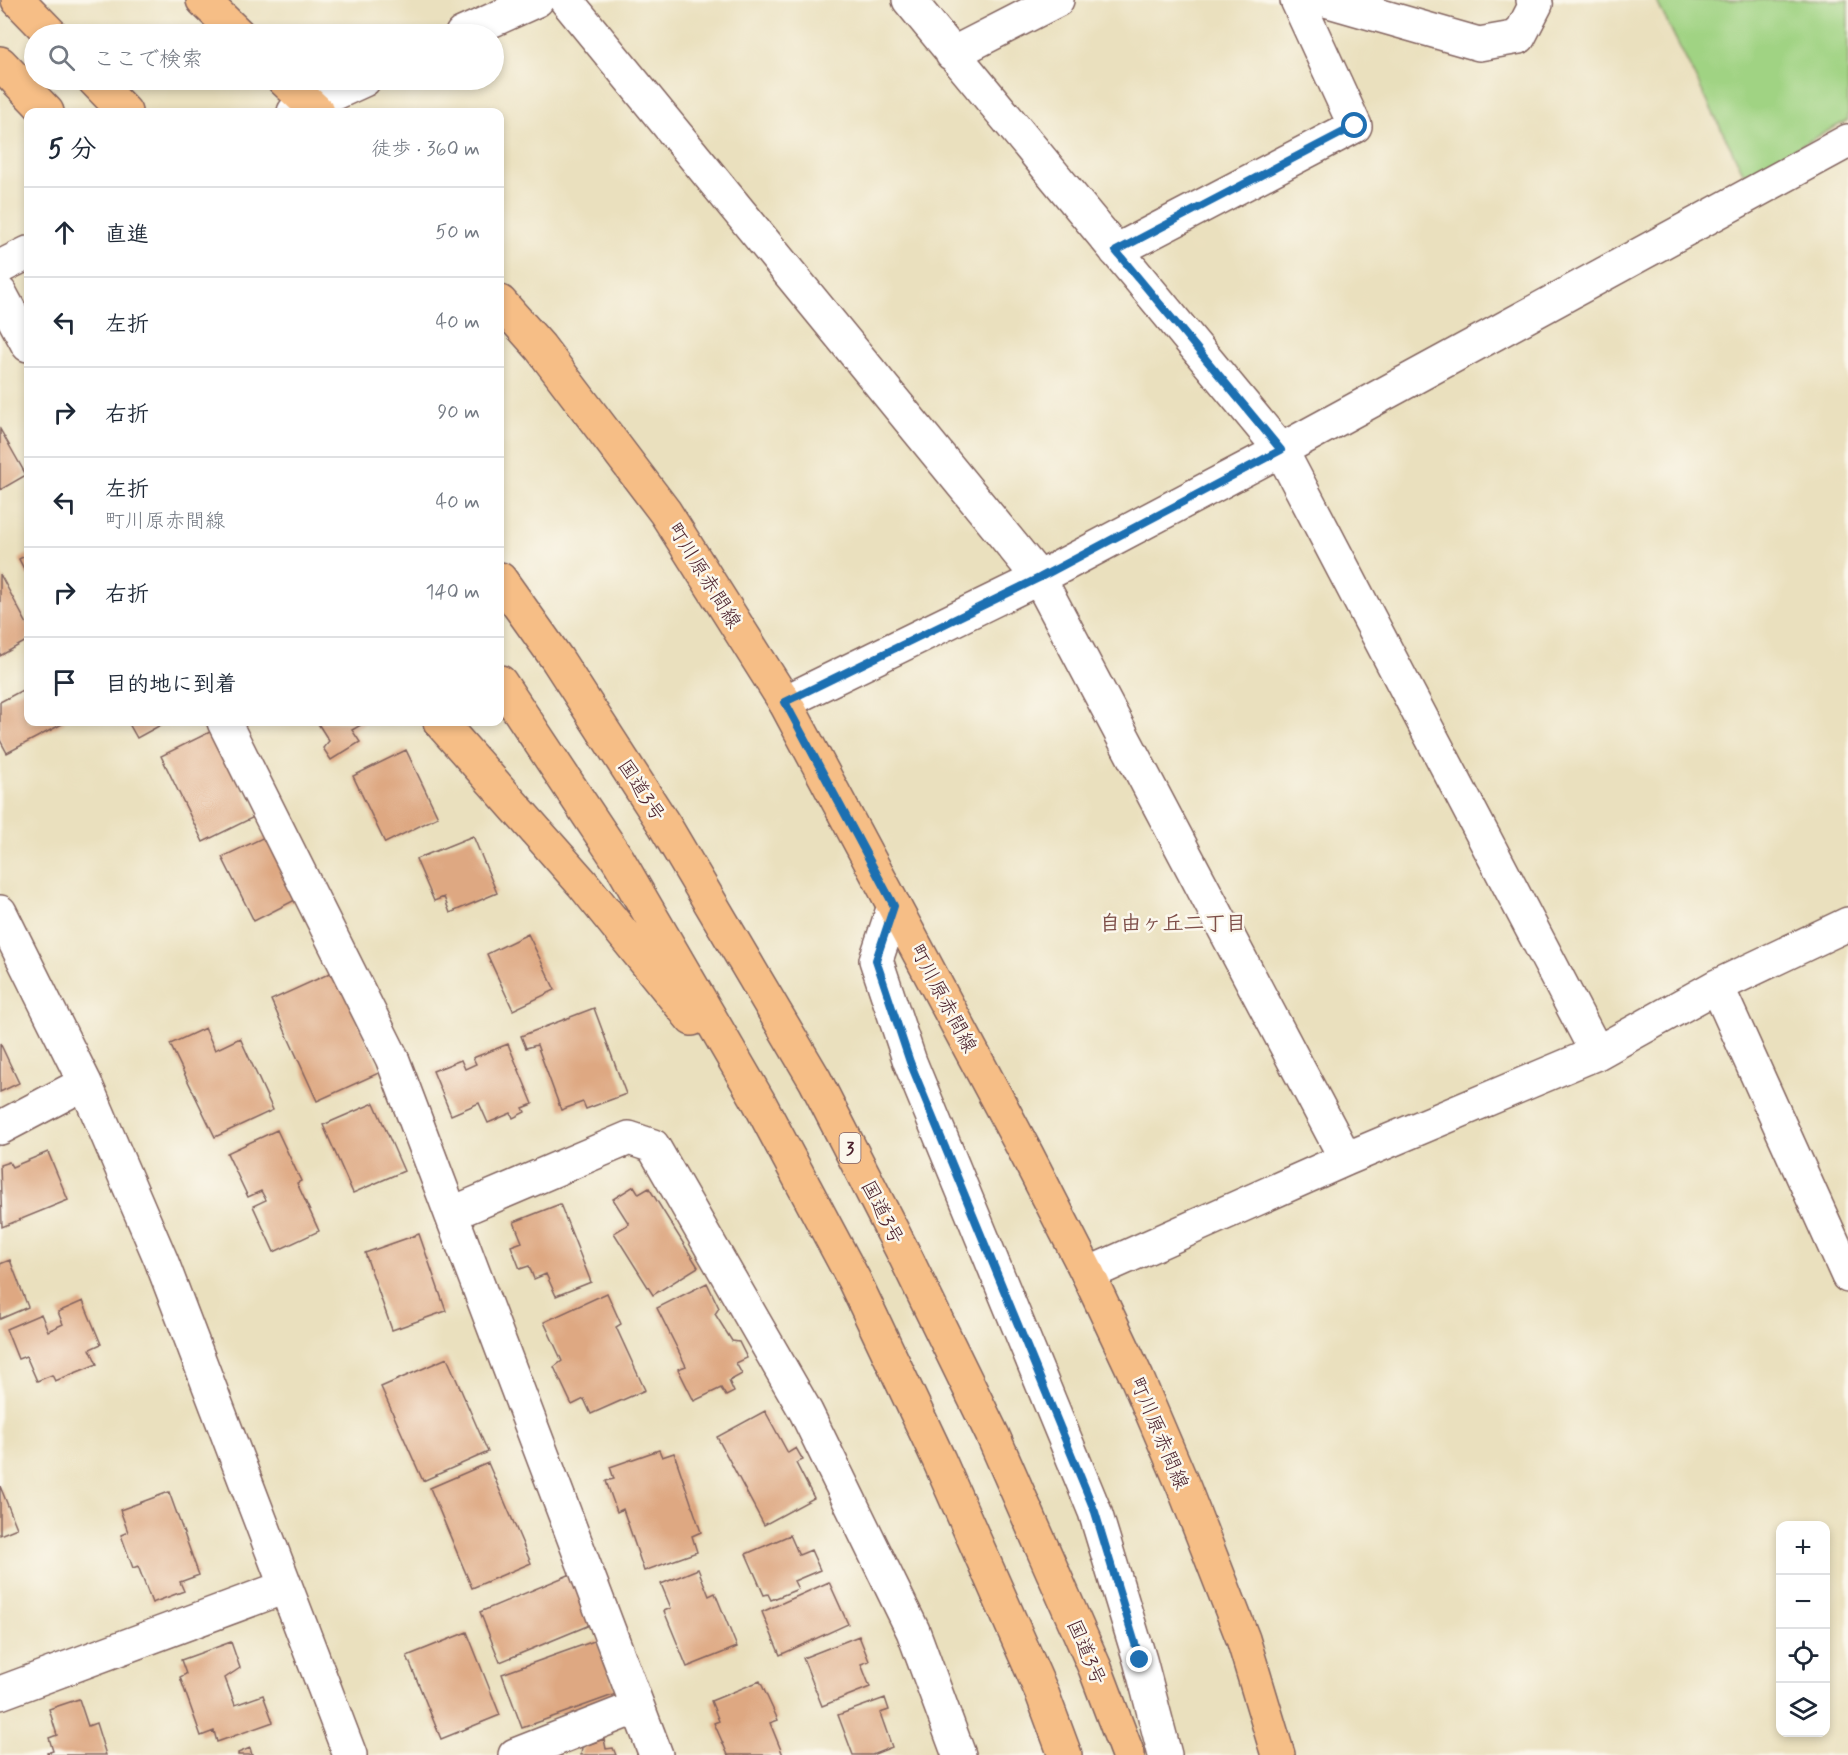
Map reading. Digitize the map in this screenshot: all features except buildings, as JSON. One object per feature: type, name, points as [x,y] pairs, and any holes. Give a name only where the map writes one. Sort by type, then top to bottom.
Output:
[{"type":"main road","points":[[18,0],[41,24]]},
{"type":"main road","points":[[203,0],[228,24]]},
{"type":"main road","points":[[0,63],[24,89]]},
{"type":"main road","points":[[25,90],[42,108]]},
{"type":"main road","points":[[104,90],[121,108]]},
{"type":"main road","points":[[292,90],[305,108]]},
{"type":"main road","name":"町川原赤間線","points":[[504,306],[540,347],[665,512],[785,702],[1088,1274],[1137,1378],[1184,1488],[1243,1639],[1278,1755]]},
{"type":"main road","name":"国道3号","points":[[504,585],[557,659],[665,826],[815,1080],[993,1436],[1095,1668],[1128,1755]]},
{"type":"main road","points":[[504,688],[619,861],[759,1102],[854,1280],[924,1428],[1042,1693],[1065,1755]]},
{"type":"main road","points":[[444,726],[582,883],[759,1102]]},
{"type":"street","points":[[484,24],[537,0]]},
{"type":"street","points":[[566,0],[1039,578],[1346,1159]]},
{"type":"street","points":[[909,0],[1281,450],[1597,1053]]},
{"type":"street","points":[[952,54],[1057,0]]},
{"type":"street","points":[[1116,251],[1355,126],[1297,0]]},
{"type":"street","points":[[1325,0],[1479,44],[1519,37],[1536,4],[1533,0]]},
{"type":"street","points":[[311,108],[345,90]]},
{"type":"street","points":[[785,702],[1039,578],[1847,144]]},
{"type":"street","points":[[0,267],[24,255]]},
{"type":"street","points":[[0,293],[24,338]]},
{"type":"street","points":[[226,726],[392,1058],[656,1755]]},
{"type":"street","points":[[894,906],[876,960],[910,1062],[1095,1512],[1140,1660],[1165,1755]]},
{"type":"street","points":[[0,912],[85,1083],[161,1260],[350,1755]]},
{"type":"street","points":[[1088,1274],[1346,1159],[1597,1053],[1717,986],[1848,924]]},
{"type":"street","points":[[1717,986],[1848,1276]]},
{"type":"street","points":[[0,1128],[85,1083]]},
{"type":"street","points":[[451,1214],[629,1138],[653,1146],[806,1412],[913,1630],[959,1755]]},
{"type":"street","points":[[0,1693],[285,1587]]},
{"type":"street","points":[[515,1755],[637,1707]]},
{"type":"green space","points":[[1656,0],[1848,0],[1848,120],[1745,176]]},
{"type":"district","name":"自由ヶ丘二丁目","points":[[1173,923]]},
{"type":"route","points":[[1140,1660],[1095,1512],[910,1062],[876,960],[894,906],[785,702],[1039,578],[1281,450],[1116,251],[1355,126]]}]
